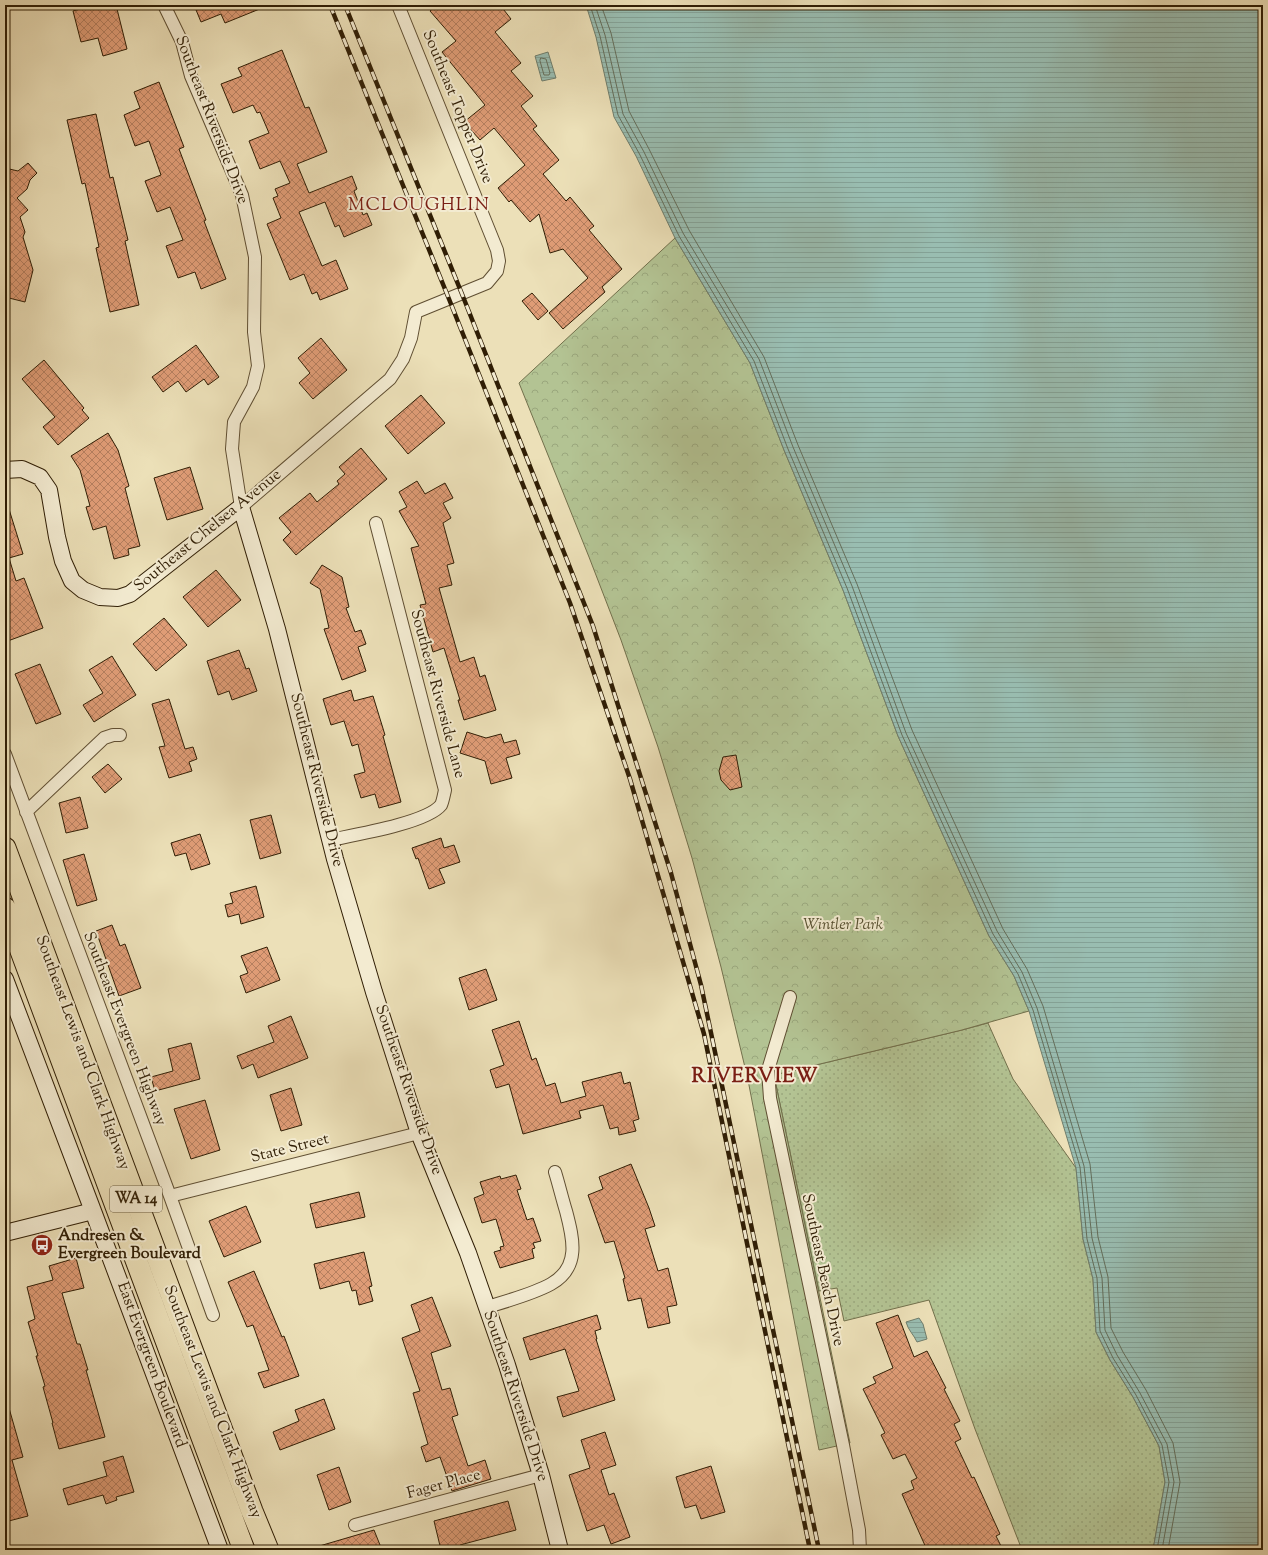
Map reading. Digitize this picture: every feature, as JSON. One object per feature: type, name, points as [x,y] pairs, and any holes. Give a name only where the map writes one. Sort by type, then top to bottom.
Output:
[{"type":"highway","name":"Southeast Lewis and Clark Highway","points":[[5,848],[252,1511],[268,1550]]},
{"type":"highway","name":"Southeast Lewis and Clark Highway","points":[[5,908],[244,1550]]},
{"type":"street","name":"Southeast Riverside Drive","points":[[164,5],[182,42],[191,76],[242,195],[255,256],[254,332],[258,366],[252,387],[234,422],[232,449],[241,507],[277,629],[330,840],[374,992],[419,1133],[468,1253],[507,1365],[541,1475],[560,1550]]},
{"type":"street","name":"Southeast Topper Drive","points":[[398,5],[497,250],[499,261],[497,271],[487,283],[416,312]]},
{"type":"street","name":"Southeast Chelsea Avenue","points":[[5,470],[22,469],[40,477],[49,490],[57,537],[63,561],[72,581],[83,590],[100,597],[118,598],[130,594],[241,507],[390,379],[403,359],[411,338],[416,312]]},
{"type":"street","name":"Southeast Riverside Lane","points":[[330,840],[414,821],[432,812],[442,804],[445,790],[376,523]]},
{"type":"street","points":[[26,812],[104,738],[113,735],[120,735]]},
{"type":"street","name":"Southeast Evergreen Highway","points":[[5,754],[213,1315]]},
{"type":"street","name":"East Evergreen Boulevard","points":[[5,979],[220,1550]]},
{"type":"street","name":"Southeast Beach Drive","points":[[790,998],[768,1070],[770,1098],[843,1445],[859,1530],[860,1550]]},
{"type":"street","name":"State Street","points":[[170,1196],[419,1133]]},
{"type":"street","points":[[487,1307],[550,1285],[560,1277],[568,1267],[571,1260],[573,1243],[555,1172]]},
{"type":"street","points":[[5,1233],[93,1211]]},
{"type":"street","name":"Fager Place","points":[[355,1525],[541,1475]]},
{"type":"green space","name":"Wintler Park","points":[[675,238],[750,363],[784,450],[843,590],[898,736],[989,936],[1014,976],[1029,1011],[962,1030],[774,1075],[850,1443],[819,1450],[748,1080],[721,967],[692,858],[658,747],[621,640],[519,383]]},
{"type":"green space","points":[[988,1023],[1013,1079],[1076,1168],[1083,1239],[1093,1279],[1096,1332],[1110,1360],[1133,1397],[1159,1446],[1165,1482],[1153,1550],[1022,1550],[975,1429],[929,1300],[844,1321],[837,1288],[819,1291],[774,1075]]},
{"type":"water","points":[[586,5],[1263,5],[1263,1550],[1153,1550],[1165,1482],[1159,1446],[1133,1397],[1110,1360],[1096,1332],[1093,1279],[1083,1239],[1076,1168],[1029,1011],[1014,976],[989,936],[898,736],[843,590],[784,450],[750,363],[675,238],[636,156],[614,117],[596,37]]},
{"type":"water","points":[[548,52],[556,78],[542,81],[535,56]]},
{"type":"water","points":[[919,1318],[923,1324],[927,1339],[917,1342],[906,1322]]},
{"type":"building","points":[[94,5],[116,5],[127,49],[103,56],[98,38],[81,42],[73,11]]},
{"type":"building","points":[[194,5],[267,6],[225,23],[221,14],[201,22]]},
{"type":"building","points":[[437,5],[500,5],[511,19],[495,32],[521,63],[511,71],[533,96],[521,106],[537,126],[533,129],[559,160],[543,174],[566,201],[570,197],[594,226],[589,230],[622,269],[602,287],[605,292],[563,329],[549,313],[588,278],[563,249],[550,253],[539,214],[530,222],[511,200],[509,202],[498,188],[525,165],[494,128],[480,140],[464,122],[485,105],[442,52],[456,41],[430,11]]},
{"type":"building","points":[[282,50],[305,108],[309,107],[327,152],[297,164],[309,193],[352,176],[357,189],[354,191],[363,215],[367,213],[372,225],[344,237],[339,225],[335,227],[325,202],[299,212],[322,266],[336,260],[348,289],[320,300],[317,292],[312,294],[304,274],[290,280],[267,224],[281,218],[273,198],[278,196],[275,189],[290,183],[280,161],[260,169],[249,141],[269,133],[260,112],[257,113],[253,105],[233,113],[221,84],[242,76],[238,68]]},
{"type":"building","points":[[159,82],[184,147],[179,149],[206,220],[204,221],[226,279],[201,289],[195,272],[178,278],[166,246],[183,240],[170,207],[157,212],[145,181],[161,175],[149,141],[135,146],[124,115],[140,108],[134,92]]},
{"type":"building","points":[[96,114],[110,178],[113,177],[128,240],[125,241],[139,305],[110,312],[96,248],[99,247],[85,183],[82,184],[67,120]]},
{"type":"building","points":[[28,163],[37,173],[30,180],[27,189],[17,198],[28,210],[20,217],[25,232],[23,237],[33,270],[25,302],[5,297],[5,280],[8,266],[5,254],[5,168],[18,171]]},
{"type":"building","points":[[532,293],[548,311],[538,320],[522,301]]},
{"type":"building","points":[[321,338],[347,370],[313,399],[299,383],[310,373],[298,358]]},
{"type":"building","points":[[196,345],[219,377],[208,385],[204,379],[186,392],[178,381],[163,392],[152,377]]},
{"type":"building","points":[[44,360],[84,408],[82,410],[89,418],[58,445],[43,427],[55,417],[22,379]]},
{"type":"building","points":[[421,395],[445,423],[408,454],[385,426]]},
{"type":"building","points":[[108,433],[118,450],[129,486],[125,488],[140,546],[128,549],[129,555],[114,559],[106,526],[93,530],[86,507],[90,506],[80,470],[71,456]]},
{"type":"building","points":[[361,448],[387,479],[296,555],[283,540],[291,532],[279,518],[310,493],[317,502],[339,484],[337,481],[345,474],[339,467]]},
{"type":"building","points":[[190,467],[203,509],[167,520],[154,478]]},
{"type":"building","points":[[417,481],[425,494],[445,483],[453,498],[443,503],[451,518],[443,523],[454,563],[447,565],[452,585],[439,588],[460,662],[474,657],[480,677],[485,675],[496,710],[464,720],[458,700],[460,700],[444,648],[433,652],[420,605],[426,604],[411,548],[419,546],[399,511],[407,507],[399,492]]},
{"type":"building","points":[[5,506],[8,506],[23,554],[9,558],[16,581],[24,578],[43,628],[5,642],[5,615],[10,613],[5,599]]},
{"type":"building","points":[[322,565],[342,577],[349,607],[346,608],[355,632],[361,630],[366,644],[358,647],[366,671],[342,680],[324,629],[329,628],[320,589],[310,583]]},
{"type":"building","points":[[216,570],[241,600],[208,627],[183,597]]},
{"type":"building","points":[[164,618],[187,645],[156,671],[133,644]]},
{"type":"building","points":[[239,650],[246,669],[249,668],[257,691],[232,700],[229,691],[218,695],[207,661]]},
{"type":"building","points":[[112,656],[136,695],[94,722],[83,705],[103,693],[89,670]]},
{"type":"building","points":[[40,664],[61,714],[36,724],[15,674]]},
{"type":"building","points":[[351,690],[354,701],[373,696],[385,735],[383,736],[401,802],[379,808],[375,794],[361,798],[354,775],[365,772],[358,744],[352,746],[344,721],[331,725],[323,699]]},
{"type":"building","points":[[169,699],[185,749],[193,747],[197,759],[189,762],[192,771],[169,778],[159,747],[165,746],[152,704]]},
{"type":"building","points":[[467,732],[486,738],[501,734],[504,743],[516,740],[520,754],[506,758],[512,778],[491,784],[485,761],[460,753]]},
{"type":"building","points":[[736,755],[742,787],[730,790],[721,780],[719,771],[723,757]]},
{"type":"building","points":[[108,764],[122,779],[105,793],[92,777]]},
{"type":"building","points":[[80,797],[88,828],[66,833],[59,803]]},
{"type":"building","points":[[271,815],[281,853],[260,859],[250,820]]},
{"type":"building","points":[[200,834],[210,864],[191,870],[186,853],[175,856],[171,843]]},
{"type":"building","points":[[441,838],[444,848],[454,845],[460,862],[439,869],[445,883],[429,889],[418,858],[416,859],[412,848]]},
{"type":"building","points":[[84,854],[97,900],[77,906],[63,860]]},
{"type":"building","points":[[256,886],[264,917],[241,924],[239,914],[228,917],[225,905],[233,903],[230,893]]},
{"type":"building","points":[[112,925],[120,946],[125,944],[141,988],[119,996],[96,931]]},
{"type":"building","points":[[267,947],[280,980],[246,993],[240,976],[248,973],[241,956]]},
{"type":"building","points":[[486,969],[497,1000],[469,1010],[459,978]]},
{"type":"building","points":[[291,1016],[308,1058],[258,1078],[253,1064],[242,1069],[237,1056],[274,1042],[268,1026]]},
{"type":"building","points":[[519,1021],[532,1060],[536,1058],[546,1086],[555,1083],[561,1103],[586,1096],[582,1082],[621,1072],[624,1084],[630,1082],[639,1119],[633,1121],[636,1131],[619,1135],[618,1127],[610,1129],[603,1105],[579,1111],[581,1118],[523,1134],[509,1084],[496,1088],[490,1070],[504,1065],[492,1030]]},
{"type":"building","points":[[191,1043],[200,1079],[155,1091],[151,1077],[173,1071],[168,1049]]},
{"type":"building","points":[[291,1088],[302,1125],[281,1131],[270,1095]]},
{"type":"building","points":[[205,1100],[220,1150],[191,1159],[174,1109]]},
{"type":"building","points":[[631,1164],[655,1226],[645,1229],[658,1271],[668,1268],[677,1305],[667,1307],[670,1323],[648,1328],[641,1298],[628,1301],[623,1279],[625,1278],[614,1241],[605,1243],[588,1195],[603,1189],[599,1177]]},
{"type":"building","points":[[516,1175],[521,1189],[517,1190],[527,1220],[533,1218],[541,1241],[533,1243],[535,1248],[532,1249],[534,1258],[500,1268],[494,1252],[501,1250],[500,1247],[504,1246],[496,1219],[482,1223],[474,1198],[484,1194],[480,1182],[500,1176],[501,1179]]},
{"type":"building","points":[[359,1192],[365,1217],[316,1228],[310,1204]]},
{"type":"building","points":[[246,1206],[261,1242],[224,1257],[209,1221]]},
{"type":"building","points":[[364,1252],[372,1286],[369,1287],[373,1301],[359,1305],[356,1290],[352,1291],[349,1281],[320,1289],[314,1264]]},
{"type":"building","points":[[76,1258],[84,1288],[62,1293],[77,1344],[80,1344],[88,1370],[86,1370],[105,1437],[59,1449],[43,1387],[45,1386],[36,1356],[38,1356],[28,1322],[35,1319],[27,1287],[53,1280],[49,1266]]},
{"type":"building","points":[[254,1271],[282,1337],[284,1336],[299,1376],[264,1388],[258,1373],[269,1370],[253,1325],[247,1327],[228,1282]]},
{"type":"building","points":[[432,1297],[451,1346],[431,1353],[442,1390],[450,1388],[458,1415],[452,1417],[468,1466],[485,1460],[491,1479],[452,1491],[440,1457],[426,1462],[421,1447],[428,1444],[413,1393],[420,1391],[402,1338],[420,1331],[411,1305]]},
{"type":"building","points":[[597,1315],[601,1329],[595,1331],[596,1339],[615,1400],[563,1417],[557,1397],[579,1391],[565,1349],[530,1360],[523,1338]]},
{"type":"building","points":[[898,1315],[914,1357],[927,1351],[946,1388],[944,1389],[960,1421],[954,1424],[961,1439],[955,1442],[972,1478],[974,1477],[1000,1534],[996,1536],[1003,1550],[927,1550],[914,1521],[902,1494],[914,1489],[911,1481],[917,1478],[905,1454],[893,1459],[881,1435],[885,1433],[863,1389],[876,1383],[873,1377],[893,1368],[876,1323]]},
{"type":"building","points":[[324,1399],[335,1429],[280,1450],[273,1432],[299,1421],[295,1410]]},
{"type":"building","points":[[9,1408],[23,1457],[12,1460],[28,1516],[5,1522],[5,1409]]},
{"type":"building","points":[[605,1432],[616,1465],[601,1470],[609,1495],[614,1493],[630,1537],[611,1544],[604,1525],[587,1531],[569,1475],[590,1468],[581,1440]]},
{"type":"building","points":[[123,1456],[134,1492],[116,1497],[117,1500],[106,1504],[103,1495],[68,1505],[63,1489],[107,1476],[103,1462]]},
{"type":"building","points":[[711,1466],[725,1512],[701,1519],[696,1505],[685,1508],[676,1477]]},
{"type":"building","points":[[339,1467],[351,1502],[329,1510],[317,1475]]},
{"type":"building","points":[[508,1501],[516,1530],[460,1545],[461,1550],[441,1550],[434,1521]]},
{"type":"building","points":[[374,1530],[382,1550],[316,1550],[316,1547]]},
{"type":"railway","points":[[330,5],[570,603],[630,779],[704,1034],[810,1550]]},
{"type":"railway","points":[[345,5],[462,294],[593,626],[671,873],[701,985],[819,1550]]},
{"type":"place","name":"Andresen & Evergreen Boulevard","points":[[42,1245]]},
{"type":"district","name":"MCLOUGHLIN","points":[[419,206]]},
{"type":"district","name":"RIVERVIEW","points":[[755,1077]]}]
